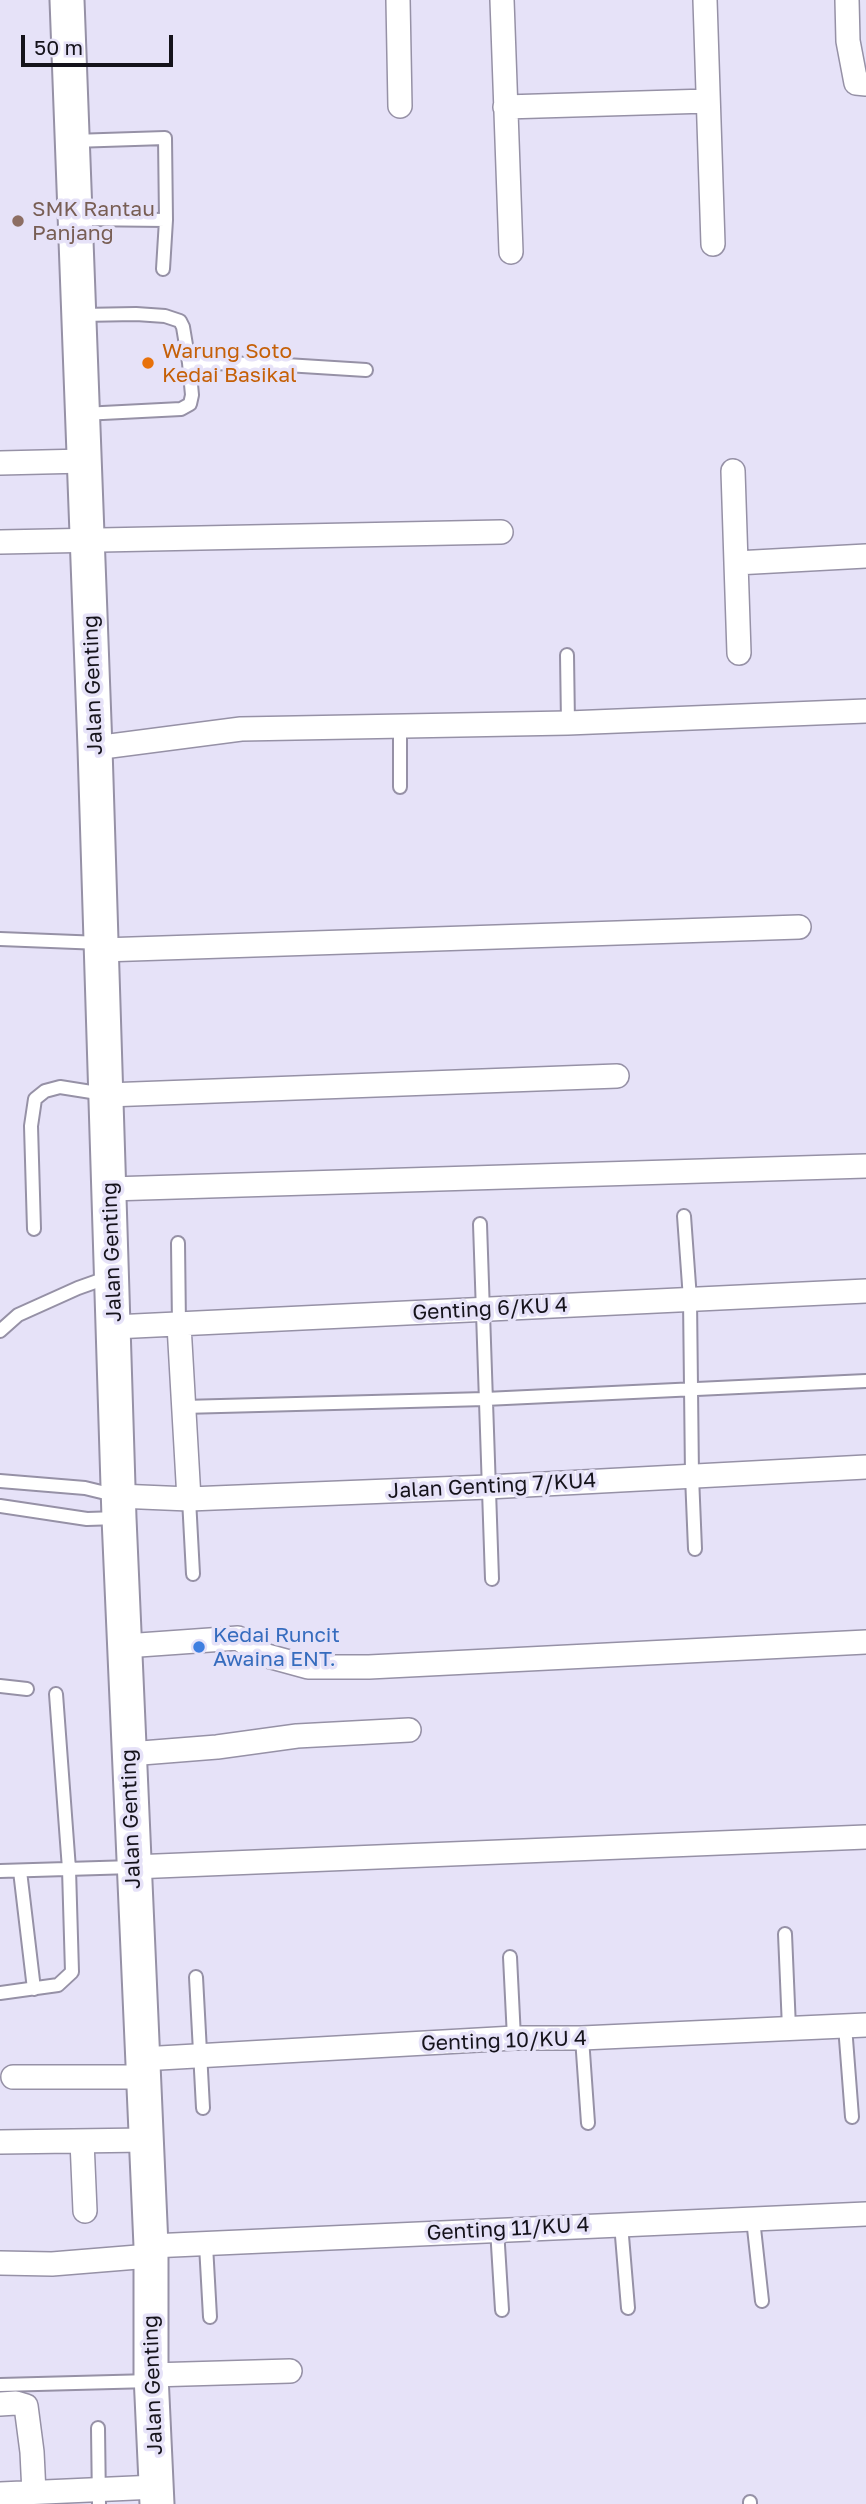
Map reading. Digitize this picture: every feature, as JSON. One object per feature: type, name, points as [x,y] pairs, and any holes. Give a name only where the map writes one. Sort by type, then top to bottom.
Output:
[{"type":"street","name":"Jalan Genting","points":[[67,0],[96,748],[118,1507],[146,2140],[156,2495]]},
{"type":"street","points":[[398,0],[400,106]]},
{"type":"street","points":[[502,0],[511,252]]},
{"type":"street","points":[[705,0],[713,244]]},
{"type":"street","points":[[847,0],[848,41],[856,83],[866,84]]},
{"type":"street","points":[[505,107],[708,101]]},
{"type":"street","points":[[0,463],[85,461]]},
{"type":"street","points":[[733,471],[739,653]]},
{"type":"street","points":[[0,542],[501,532]]},
{"type":"street","points":[[736,563],[866,556]]},
{"type":"street","points":[[96,748],[241,729],[568,723],[866,711]]},
{"type":"street","points":[[102,946],[799,927]]},
{"type":"street","points":[[107,1095],[617,1076]]},
{"type":"street","points":[[110,1189],[866,1166]]},
{"type":"street","name":"Genting 6/KU 4","points":[[114,1328],[866,1291]]},
{"type":"street","points":[[179,1325],[189,1499]]},
{"type":"street","name":"Jalan Genting 7/KU4","points":[[118,1507],[189,1499],[488,1487],[866,1467]]},
{"type":"street","points":[[125,1646],[238,1638],[264,1655],[308,1667],[369,1667],[866,1642]]},
{"type":"street","points":[[129,1754],[217,1747],[297,1736],[409,1730]]},
{"type":"street","points":[[133,1867],[866,1837]]},
{"type":"street","name":"Genting 10/KU 4","points":[[13,2077],[142,2068],[202,2056],[514,2038],[582,2038],[856,2025]]},
{"type":"street","points":[[0,2142],[146,2140]]},
{"type":"street","points":[[82,2141],[85,2211]]},
{"type":"street","name":"Genting 11/KU 4","points":[[0,2263],[52,2264],[206,2245],[297,2238],[866,2214]]},
{"type":"street","points":[[151,2378],[290,2371]]},
{"type":"street","points":[[0,2403],[26,2406],[34,2493]]},
{"type":"street","points":[[0,2494],[156,2495]]},
{"type":"lane","points":[[72,141],[165,138],[166,220],[163,269]]},
{"type":"lane","points":[[75,219],[166,220]]},
{"type":"lane","points":[[79,316],[136,314],[165,316],[180,321],[189,363],[190,404],[181,409],[83,414]]},
{"type":"lane","points":[[189,363],[270,364],[366,370]]},
{"type":"lane","points":[[567,655],[568,723]]},
{"type":"lane","points":[[400,726],[400,787]]},
{"type":"lane","points":[[0,939],[102,946]]},
{"type":"lane","points":[[34,1229],[31,1126],[35,1099],[45,1091],[60,1087],[107,1095]]},
{"type":"lane","points":[[684,1216],[690,1299],[695,1549]]},
{"type":"lane","points":[[480,1224],[492,1580]]},
{"type":"lane","points":[[178,1242],[179,1325]]},
{"type":"lane","points":[[0,1331],[18,1315],[78,1288],[113,1276]]},
{"type":"lane","points":[[183,1407],[485,1399],[866,1381]]},
{"type":"lane","points":[[0,1481],[71,1487],[118,1507]]},
{"type":"lane","points":[[189,1499],[193,1574]]},
{"type":"lane","points":[[0,1506],[87,1519],[118,1507]]},
{"type":"lane","points":[[0,1686],[27,1689]]},
{"type":"lane","points":[[0,1993],[58,1985],[72,1972],[69,1869],[56,1694]]},
{"type":"lane","points":[[0,1871],[133,1867]]},
{"type":"lane","points":[[20,1871],[34,1989]]},
{"type":"lane","points":[[785,1934],[789,2028]]},
{"type":"lane","points":[[510,1957],[514,2038]]},
{"type":"lane","points":[[196,1977],[203,2108]]},
{"type":"lane","points":[[852,2117],[856,2025]]},
{"type":"lane","points":[[582,2038],[588,2123]]},
{"type":"lane","points":[[753,2219],[762,2301]]},
{"type":"lane","points":[[621,2224],[628,2308]]},
{"type":"lane","points":[[496,2229],[502,2310]]},
{"type":"lane","points":[[206,2245],[210,2318]]},
{"type":"lane","points":[[0,2385],[151,2378]]},
{"type":"lane","points":[[98,2428],[99,2496]]},
{"type":"place","name":"SMK Rantau Panjang","points":[[18,221]]},
{"type":"place","name":"Warung Soto Kedai Basikal","points":[[148,363]]},
{"type":"place","name":"Kedai Runcit Awaina ENT.","points":[[199,1647]]}]
